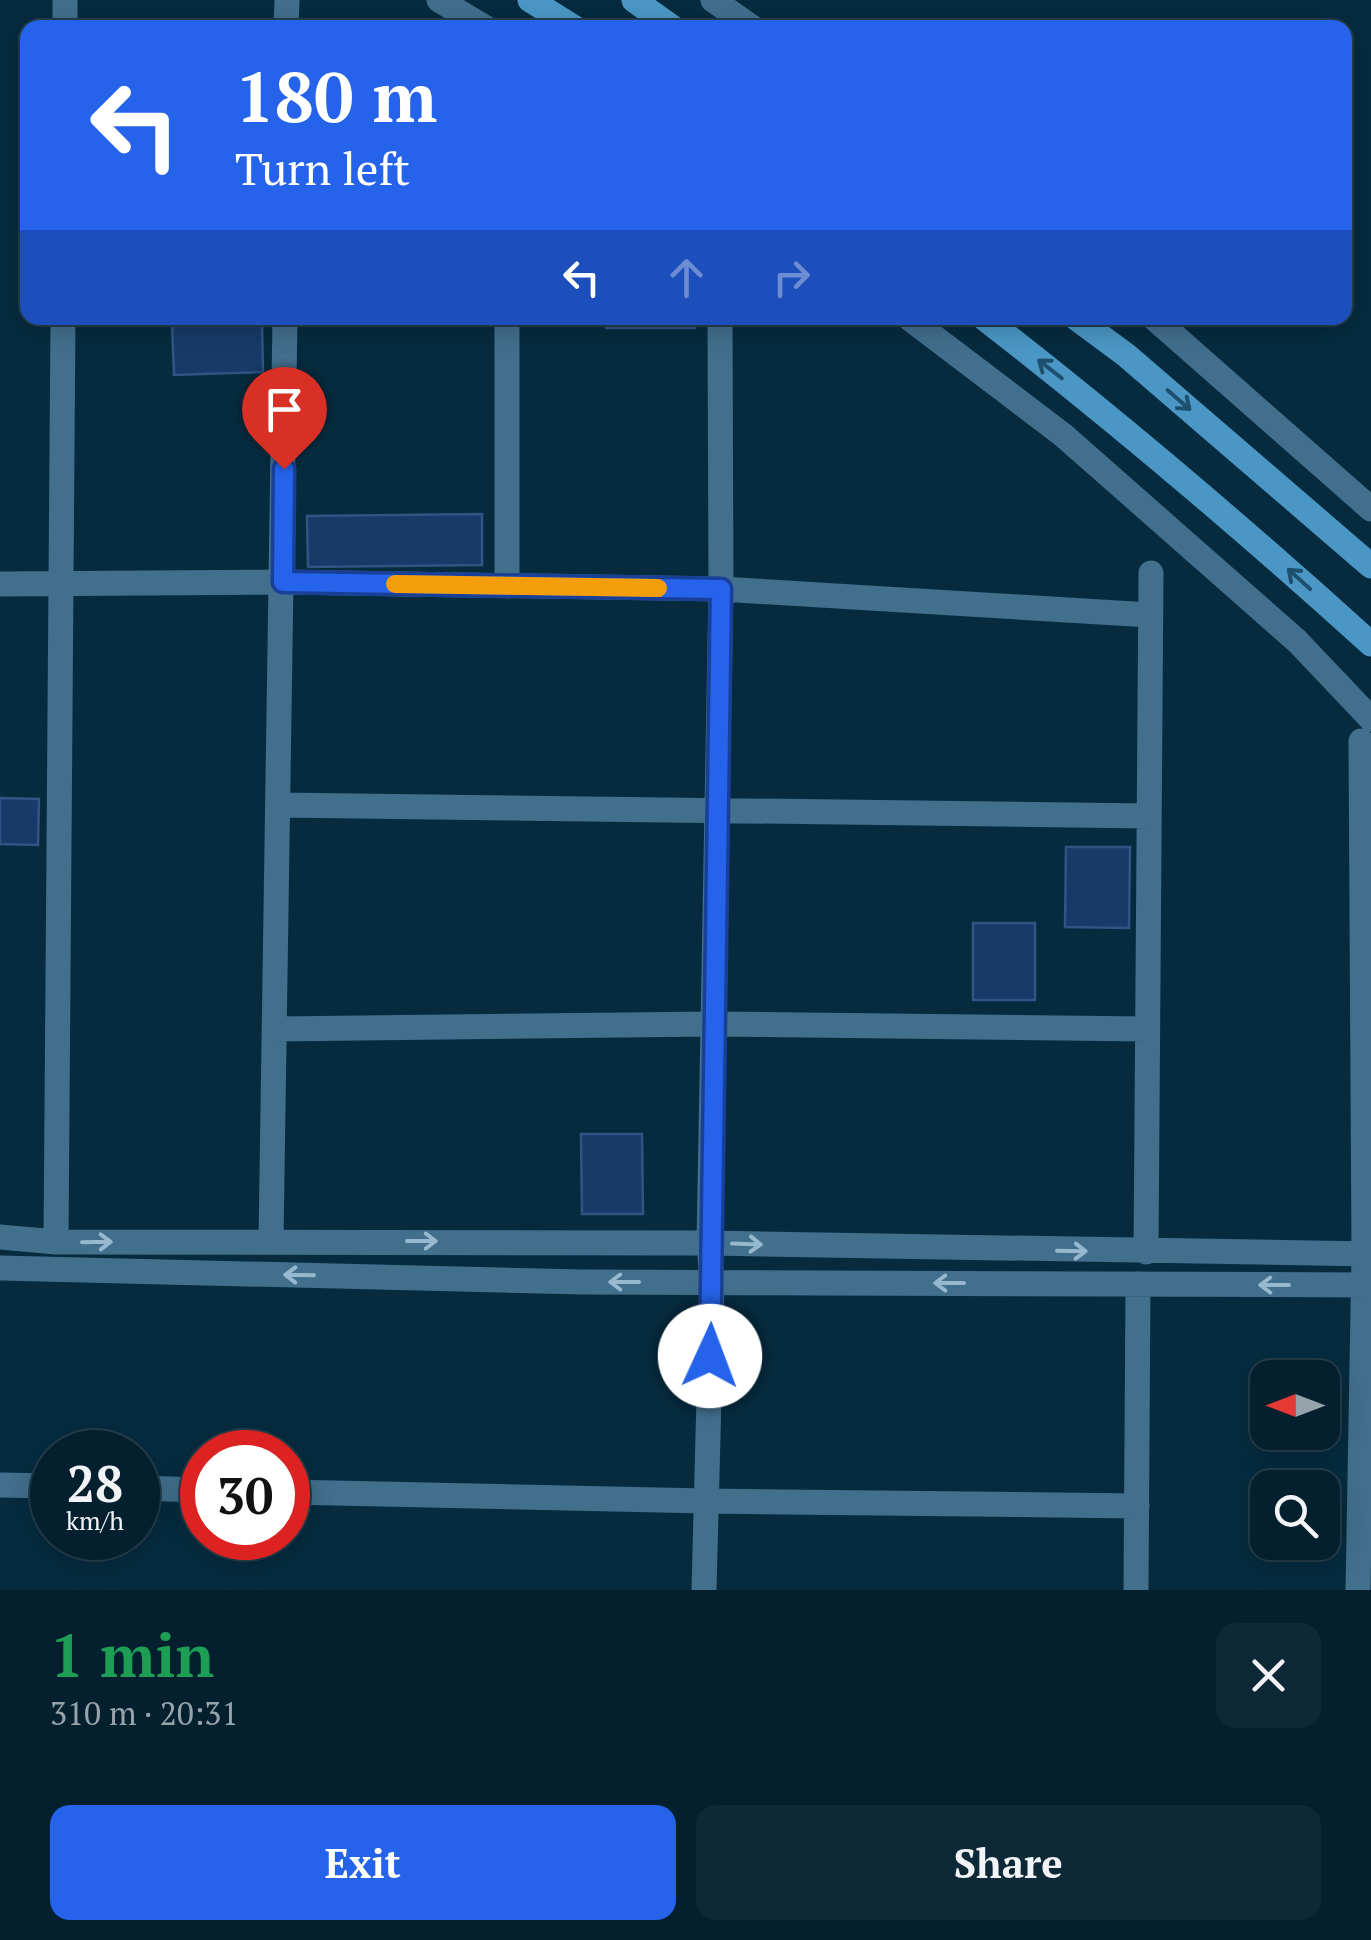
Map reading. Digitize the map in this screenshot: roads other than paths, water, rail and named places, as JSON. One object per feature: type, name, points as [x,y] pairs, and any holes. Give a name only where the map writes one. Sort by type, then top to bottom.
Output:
[{"type":"main road","points":[[530,0],[561,20]]},
{"type":"main road","points":[[634,0],[662,20]]},
{"type":"main road","points":[[993,325],[1075,388],[1268,550],[1371,644]]},
{"type":"main road","points":[[1085,325],[1126,355],[1371,566]]},
{"type":"street","points":[[439,0],[473,20]]},
{"type":"street","points":[[713,0],[741,20]]},
{"type":"street","points":[[56,1242],[63,325]]},
{"type":"street","points":[[271,1240],[285,325]]},
{"type":"street","points":[[507,325],[507,586]]},
{"type":"street","points":[[704,1590],[721,589],[720,325]]},
{"type":"street","points":[[917,325],[1063,435],[1296,640],[1366,730],[1368,1285],[1358,1590]]},
{"type":"street","points":[[1162,325],[1371,509]]},
{"type":"street","points":[[1146,1252],[1151,573]]},
{"type":"street","points":[[0,584],[283,582],[721,589],[1150,615]]},
{"type":"street","points":[[279,805],[1149,816]]},
{"type":"street","points":[[275,1029],[713,1024],[1148,1029]]},
{"type":"street","points":[[0,1237],[56,1242],[710,1242],[1368,1254]]},
{"type":"street","points":[[0,1268],[712,1282],[1368,1285]]},
{"type":"street","points":[[1136,1590],[1138,1284]]},
{"type":"street","points":[[0,1485],[30,1486]]},
{"type":"street","points":[[310,1493],[706,1502],[1138,1506]]}]
